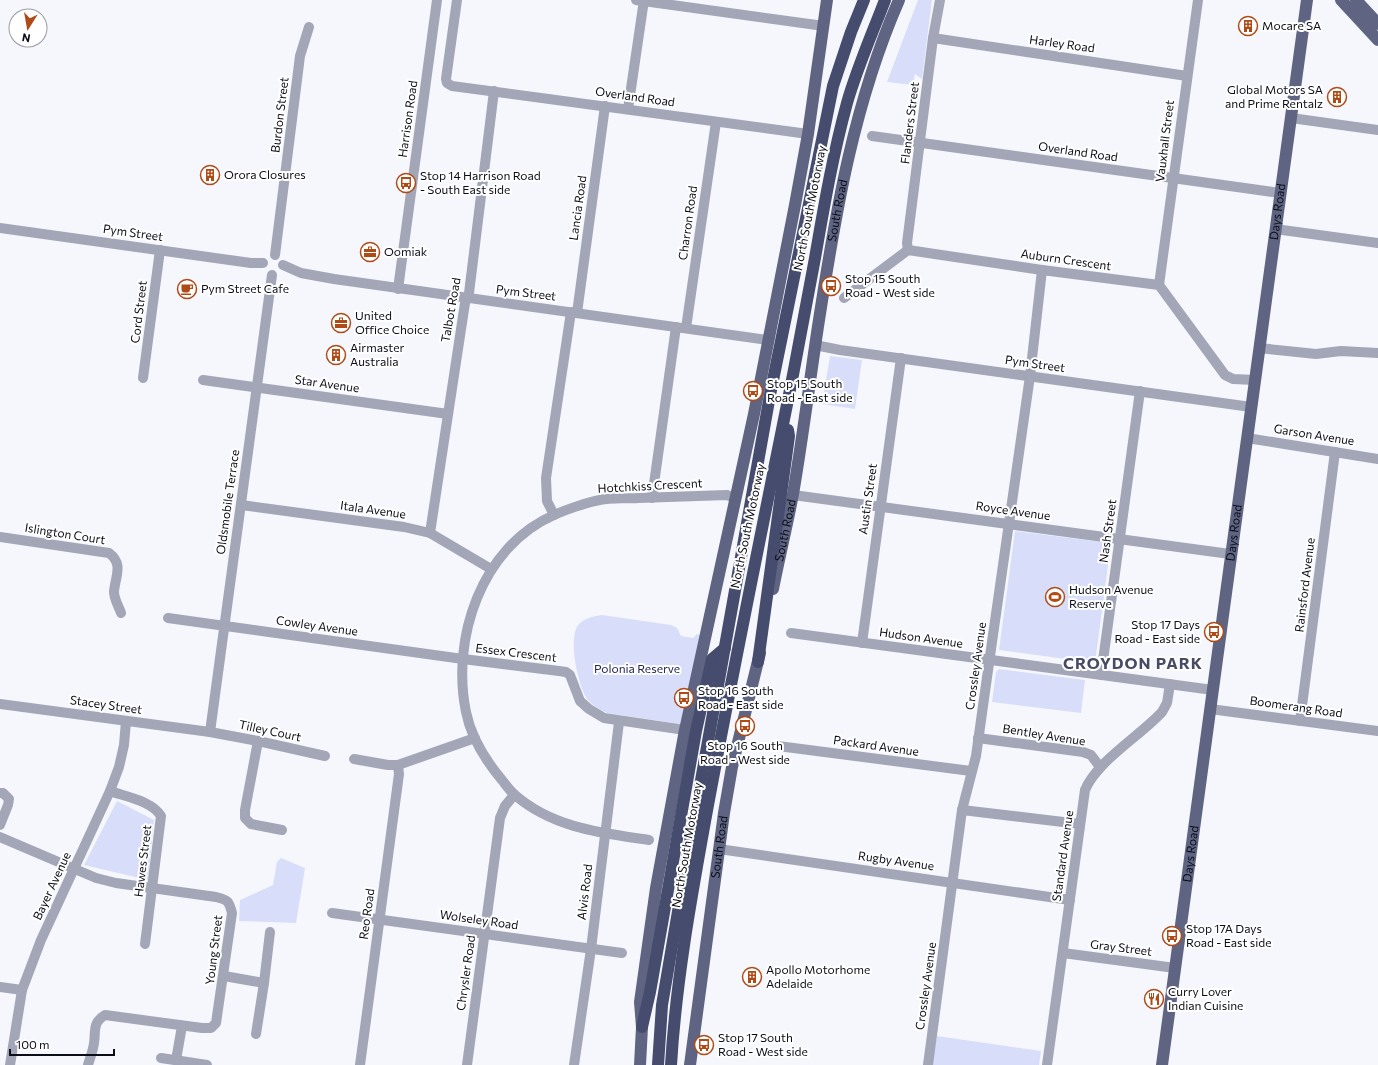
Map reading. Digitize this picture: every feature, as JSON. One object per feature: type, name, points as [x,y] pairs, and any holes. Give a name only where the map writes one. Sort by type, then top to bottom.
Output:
[{"type":"highway","name":"North South Motorway","points":[[658,1065],[662,1005],[770,396],[833,86],[851,32],[864,0]]},
{"type":"highway","name":"North South Motorway","points":[[671,1065],[679,979],[715,767],[749,588],[787,405],[825,198],[848,100],[860,64],[885,0]]},
{"type":"highway","points":[[758,662],[789,436],[787,405]]},
{"type":"highway","points":[[642,1027],[650,992],[696,731],[712,659],[725,648]]},
{"type":"main road","points":[[640,1065],[642,1027],[640,1002],[656,888],[685,730],[735,498],[795,205],[808,134],[827,0]]},
{"type":"main road","name":"South Road","points":[[690,1065],[719,849],[732,767],[758,662],[793,495],[832,234],[845,168],[868,82],[886,30],[899,0]]},
{"type":"main road","name":"Days Road","points":[[1162,1065],[1230,554],[1307,0]]},
{"type":"main road","points":[[1341,0],[1378,40]]},
{"type":"main road","points":[[1356,0],[1378,24]]},
{"type":"street","name":"Harrison Road","points":[[398,289],[437,0]]},
{"type":"street","name":"Overland Road","points":[[457,0],[446,79],[447,83],[458,87],[808,134]]},
{"type":"street","points":[[628,109],[641,0],[824,26]]},
{"type":"street","name":"Flanders Street","points":[[908,250],[907,243],[933,38],[940,0]]},
{"type":"street","name":"Vauxhall Street","points":[[1159,285],[1198,0]]},
{"type":"street","name":"Burdon Street","points":[[275,255],[300,56],[309,27]]},
{"type":"street","name":"Harley Road","points":[[933,38],[1187,76]]},
{"type":"street","name":"Talbot Road","points":[[430,533],[468,293],[494,91]]},
{"type":"street","name":"Lancia Road","points":[[554,515],[546,501],[546,478],[574,312],[605,106]]},
{"type":"street","points":[[1291,118],[1378,130]]},
{"type":"street","name":"Charron Road","points":[[686,328],[716,122]]},
{"type":"street","name":"Overland Road","points":[[872,136],[1280,193]]},
{"type":"street","name":"Pym Street","points":[[0,228],[251,263],[264,263]]},
{"type":"street","points":[[1275,229],[1378,243]]},
{"type":"street","name":"Cord Street","points":[[143,378],[160,250]]},
{"type":"street","points":[[844,298],[908,250]]},
{"type":"street","name":"Auburn Crescent","points":[[908,250],[1042,270],[1159,285]]},
{"type":"street","points":[[275,255],[280,258],[283,265],[279,273],[272,275],[265,270],[264,263],[268,256],[275,255]]},
{"type":"street","name":"Pym Street","points":[[283,265],[301,273],[398,289],[574,312],[768,340]]},
{"type":"street","name":"Crossley Avenue","points":[[928,1065],[962,810],[978,738],[990,661],[1030,376],[1042,270]]},
{"type":"street","name":"Oldsmobile Terrace","points":[[210,732],[272,275]]},
{"type":"street","points":[[1159,285],[1225,375],[1233,379],[1255,380]]},
{"type":"street","points":[[652,498],[676,327]]},
{"type":"street","name":"Pym Street","points":[[815,345],[840,350],[1251,407]]},
{"type":"street","points":[[1259,348],[1316,354],[1341,351],[1378,353]]},
{"type":"street","name":"Austin Street","points":[[862,643],[901,358]]},
{"type":"street","name":"Star Avenue","points":[[203,380],[448,414]]},
{"type":"street","name":"Nash Street","points":[[1101,675],[1140,391]]},
{"type":"street","name":"Garson Avenue","points":[[1247,438],[1378,459]]},
{"type":"street","name":"Rainsford Avenue","points":[[1300,721],[1335,452]]},
{"type":"street","name":"Hotchkiss Crescent","points":[[649,840],[605,834],[582,829],[551,818],[514,795],[490,766],[475,738],[466,714],[462,668],[469,622],[479,591],[490,569],[506,550],[529,529],[554,515],[601,500],[727,495],[735,498]]},
{"type":"street","name":"Royce Avenue","points":[[793,495],[1230,554]]},
{"type":"street","name":"Itala Avenue","points":[[241,505],[404,527],[430,533],[490,569]]},
{"type":"street","name":"Islington Court","points":[[0,537],[110,553],[116,558],[118,565],[114,594],[121,614]]},
{"type":"street","name":"Cowley Avenue","points":[[168,618],[463,659]]},
{"type":"street","name":"Hudson Avenue","points":[[791,633],[1213,690]]},
{"type":"street","name":"Essex Crescent","points":[[463,659],[566,672],[570,675],[580,701],[589,709],[604,718],[620,722],[685,730]]},
{"type":"street","name":"Standard Avenue","points":[[1047,1065],[1085,790],[1089,780],[1100,767],[1162,712],[1167,703],[1170,684]]},
{"type":"street","name":"Stacey Street","points":[[0,704],[210,732]]},
{"type":"street","name":"Boomerang Road","points":[[1210,708],[1378,731]]},
{"type":"street","name":"Bayer Avenue","points":[[10,1065],[22,990],[41,940],[110,791],[119,767],[124,745],[126,721]]},
{"type":"street","name":"Alvis Road","points":[[574,1065],[620,722]]},
{"type":"street","name":"Tilley Court","points":[[210,732],[325,756]]},
{"type":"street","points":[[354,759],[398,766],[475,738]]},
{"type":"street","name":"Bentley Avenue","points":[[978,738],[1083,752],[1091,755],[1100,767]]},
{"type":"street","points":[[258,741],[244,810],[245,818],[251,824],[282,830]]},
{"type":"street","name":"Packard Avenue","points":[[778,746],[971,771]]},
{"type":"street","name":"Reo Road","points":[[360,1065],[398,766]]},
{"type":"street","name":"Hawes Street","points":[[110,791],[150,805],[158,810],[161,816],[145,944]]},
{"type":"street","points":[[0,793],[3,793],[9,799],[0,825]]},
{"type":"street","name":"Chrysler Road","points":[[467,1065],[500,818],[505,806],[514,795]]},
{"type":"street","points":[[962,810],[1080,824]]},
{"type":"street","name":"Young Street","points":[[0,837],[96,878],[116,883],[216,897],[226,900],[230,905],[232,913],[216,1024],[211,1028],[182,1026],[105,1015],[99,1019],[95,1027],[94,1043],[88,1065]]},
{"type":"street","name":"Rugby Avenue","points":[[719,849],[1070,900]]},
{"type":"street","name":"Wolseley Road","points":[[332,913],[622,953]]},
{"type":"street","points":[[256,1034],[270,932]]},
{"type":"street","name":"Gray Street","points":[[1063,953],[1175,968]]},
{"type":"street","points":[[224,976],[264,983]]},
{"type":"street","points":[[0,987],[22,990]]},
{"type":"street","points":[[176,1060],[182,1026]]},
{"type":"street","points":[[161,1058],[207,1065]]},
{"type":"green space","points":[[918,0],[932,0],[922,79],[915,74],[913,85],[887,82]]},
{"type":"green space","points":[[830,356],[862,360],[855,409],[822,404]]},
{"type":"green space","name":"Hudson Avenue Reserve","points":[[1015,531],[1111,543],[1095,663],[999,650]]},
{"type":"green space","name":"Polonia Reserve","points":[[602,615],[671,625],[677,628],[681,636],[693,638],[697,634],[701,635],[680,724],[607,713],[596,707],[587,699],[577,673],[574,639],[576,630],[581,622]]},
{"type":"green space","points":[[999,669],[1085,680],[1081,713],[992,702],[996,672]]},
{"type":"green space","points":[[117,801],[154,820],[148,880],[84,865]]},
{"type":"green space","points":[[281,858],[305,868],[296,923],[239,921],[240,900],[273,885],[277,862]]},
{"type":"green space","points":[[937,1036],[1041,1051],[1039,1065],[932,1065]]},
{"type":"place","name":"Mocare SA","points":[[1248,26]]},
{"type":"place","name":"Global Motors SA and Prime Rentalz","points":[[1337,97]]},
{"type":"place","name":"Orora Closures","points":[[210,175]]},
{"type":"place","name":"Stop 14 Harrison Road - South East side","points":[[406,183]]},
{"type":"place","name":"Oomiak","points":[[370,252]]},
{"type":"place","name":"Stop 15 South Road - West side","points":[[831,286]]},
{"type":"place","name":"Pym Street Cafe","points":[[187,289]]},
{"type":"place","name":"United Office Choice","points":[[341,323]]},
{"type":"place","name":"Airmaster Australia","points":[[336,355]]},
{"type":"place","name":"Stop 15 South Road - East side","points":[[753,391]]},
{"type":"place","name":"Hudson Avenue Reserve","points":[[1055,597]]},
{"type":"place","name":"Stop 17 Days Road - East side","points":[[1214,632]]},
{"type":"place","name":"Stop 16 South Road - East side","points":[[684,698]]},
{"type":"place","name":"Stop 16 South Road - West side","points":[[745,726]]},
{"type":"place","name":"Stop 17A Days Road - East side","points":[[1172,936]]},
{"type":"place","name":"Apollo Motorhome Adelaide","points":[[752,977]]},
{"type":"place","name":"Curry Lover Indian Cuisine","points":[[1154,999]]},
{"type":"place","name":"Stop 17 South Road - West side","points":[[704,1045]]},
{"type":"district","name":"CROYDON PARK","points":[[1133,663]]}]
